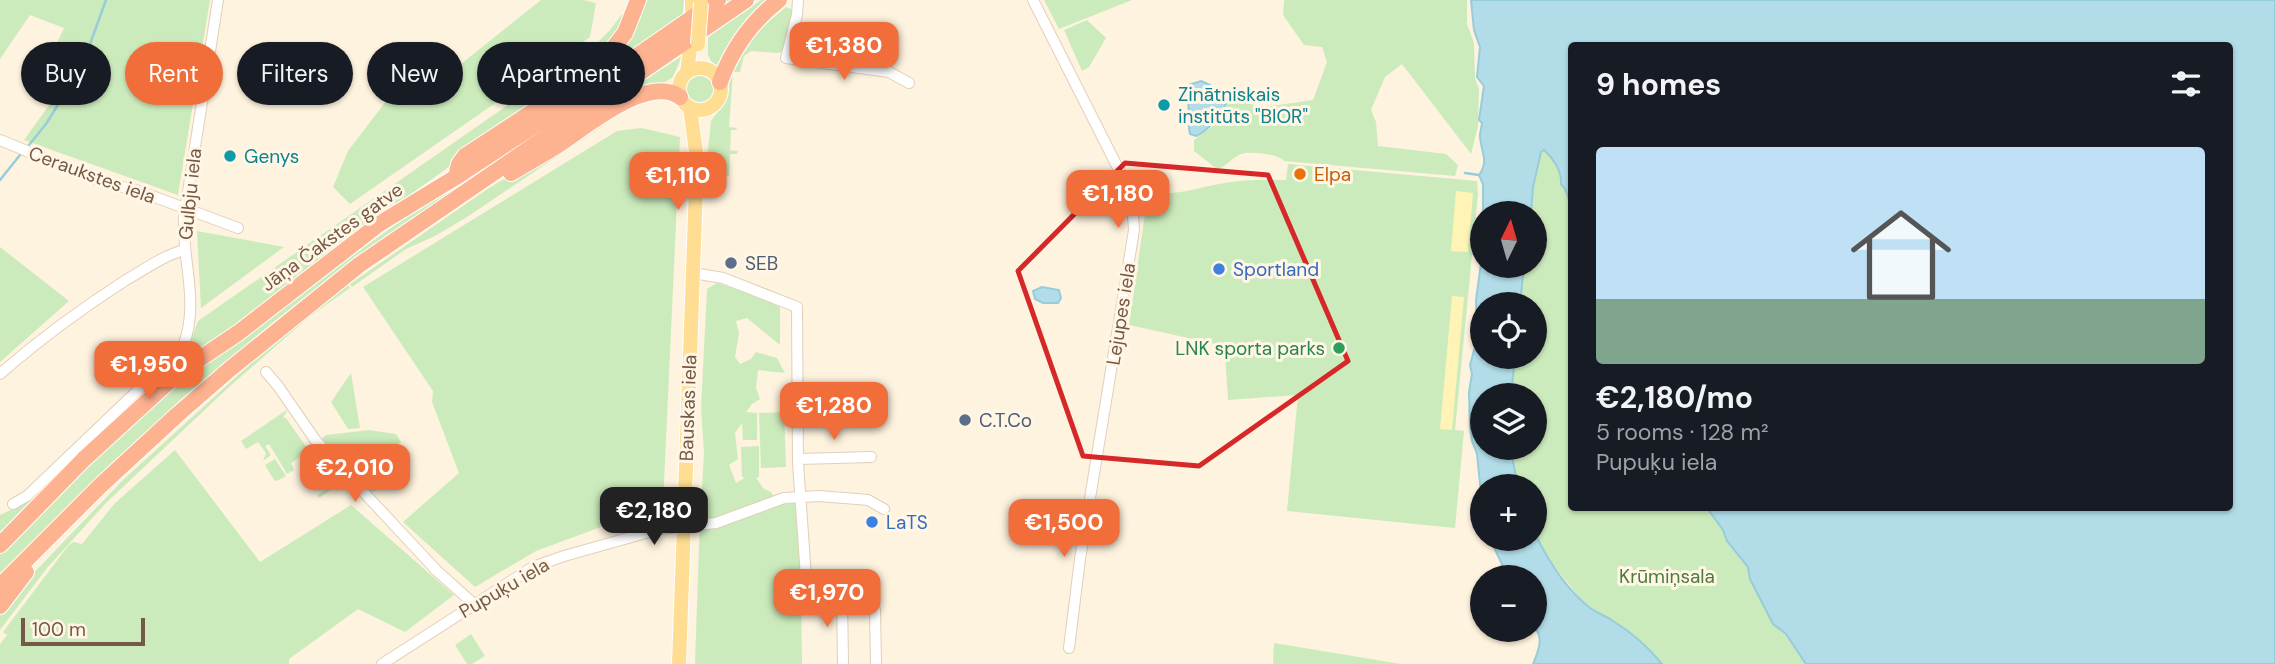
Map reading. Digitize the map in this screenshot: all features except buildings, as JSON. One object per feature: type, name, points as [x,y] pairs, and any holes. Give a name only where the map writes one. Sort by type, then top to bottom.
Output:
[{"type":"highway","points":[[456,177],[459,164],[465,156],[546,103],[604,60],[625,33],[638,0]]},
{"type":"highway","name":"Jāņa Čakstes gatve","points":[[0,545],[84,459],[177,374],[238,333],[379,224],[579,96],[718,0]]},
{"type":"highway","name":"Jāņa Čakstes gatve","points":[[56,531],[100,486],[230,369],[359,265],[746,0]]},
{"type":"highway","points":[[720,82],[747,31],[779,0]]},
{"type":"highway","points":[[470,190],[493,183],[625,102],[664,90],[673,91],[685,102]]},
{"type":"highway","points":[[0,553],[17,527]]},
{"type":"highway","points":[[0,586],[56,531]]},
{"type":"highway","points":[[0,606],[56,531]]},
{"type":"main road","points":[[687,72],[698,68],[711,71],[720,82],[720,96],[715,104],[707,109],[685,102],[681,81],[687,72],[694,46],[696,3]]},
{"type":"main road","points":[[694,46],[704,69]]},
{"type":"main road","name":"Bauskas iela","points":[[685,102],[697,151]]},
{"type":"main road","name":"Bauskas iela","points":[[679,664],[697,151],[707,109]]},
{"type":"street","name":"Gulbju iela","points":[[0,374],[56,326],[156,262],[184,250],[185,209],[218,0]]},
{"type":"street","points":[[798,0],[786,58],[889,72],[909,83]]},
{"type":"street","name":"Lejupes iela","points":[[1033,0],[1119,170],[1134,207],[1134,230],[1080,559],[1069,648]]},
{"type":"street","name":"Ceraukstes iela","points":[[0,140],[106,183],[136,190],[238,228]]},
{"type":"street","points":[[13,503],[27,496],[183,346],[190,328],[192,304],[184,250]]},
{"type":"street","points":[[693,273],[723,278],[797,307],[799,497],[806,577],[875,610],[876,664]]},
{"type":"street","points":[[266,372],[271,375],[322,447],[437,571],[475,605]]},
{"type":"street","points":[[797,397],[867,396]]},
{"type":"street","points":[[798,458],[871,457]]},
{"type":"street","name":"Pupuķu iela","points":[[382,664],[533,567],[544,563],[660,529],[716,523],[784,498],[868,500],[884,509]]},
{"type":"street","points":[[842,593],[843,664]]},
{"type":"highlighted area","points":[[1125,163],[1268,175],[1348,361],[1199,466],[1083,456],[1018,271]]},
{"type":"green space","points":[[0,0],[210,0],[203,42],[125,42],[125,105],[193,105],[178,195],[24,140],[49,105],[111,105],[111,42],[57,42],[64,28],[30,15],[0,59]]},
{"type":"green space","points":[[541,0],[583,0],[596,3],[590,37],[583,42],[488,42]]},
{"type":"green space","points":[[643,0],[684,0],[683,15],[643,42],[612,42]]},
{"type":"green space","points":[[725,0],[740,0],[645,64],[645,54]]},
{"type":"green space","points":[[761,0],[770,0],[722,61],[719,61],[717,66],[712,63],[708,55],[708,37]]},
{"type":"green space","points":[[1044,0],[1132,0],[1059,29]]},
{"type":"green space","points":[[1284,0],[1467,0],[1467,24],[1474,43],[1475,78],[1479,89],[1478,126],[1471,154],[1402,64],[1385,77],[1371,110],[1376,122],[1378,146],[1446,154],[1458,165],[1455,176],[1284,161],[1270,155],[1251,153],[1238,155],[1218,170],[1194,151],[1194,140],[1221,120],[1228,99],[1264,107],[1313,100],[1327,62],[1322,47],[1304,45],[1283,15]]},
{"type":"green space","points":[[786,7],[794,10],[782,52],[751,51],[744,56],[740,72],[733,72],[729,127],[737,128],[731,130],[730,150],[738,151],[737,154],[730,154],[729,176],[706,170],[711,121],[726,100],[730,74],[755,33]]},
{"type":"green space","points":[[622,14],[622,28],[611,42],[598,42]]},
{"type":"green space","points":[[1087,20],[1106,38],[1089,67],[1082,71],[1064,30]]},
{"type":"green space","points":[[477,51],[477,105],[492,105],[350,204],[333,187],[348,151],[383,105],[463,105],[463,62]]},
{"type":"green space","points":[[682,56],[673,77],[662,84],[662,87],[645,93],[645,80]]},
{"type":"green space","points":[[699,75],[710,79],[714,90],[710,101],[699,105],[688,101],[684,90],[688,79]]},
{"type":"green space","points":[[508,105],[536,105],[390,209],[234,330],[0,536],[0,515],[33,499],[172,369],[187,351],[198,321]]},
{"type":"green space","points":[[570,105],[584,105],[362,255],[275,321],[186,395],[106,468],[0,578],[0,553],[38,512],[178,381],[441,192]]},
{"type":"green space","points":[[634,105],[467,217],[406,249],[352,287],[350,284],[489,188]]},
{"type":"green space","points":[[642,128],[680,137],[663,504],[536,551],[475,587],[403,522],[459,473],[432,402],[433,391],[363,287],[617,131]]},
{"type":"green space","name":"Krūmiņsala","points":[[1544,150],[1554,160],[1568,195],[1568,511],[1709,511],[1723,530],[1727,541],[1748,567],[1750,579],[1773,624],[1786,634],[1806,664],[1662,664],[1620,626],[1591,609],[1548,558],[1544,551],[1547,551],[1547,474],[1516,474],[1513,462],[1547,460],[1547,383],[1512,383],[1514,369],[1547,369],[1547,292],[1521,292],[1523,278],[1547,278],[1547,201],[1532,201],[1541,152]]},
{"type":"green space","name":"LNK sporta parks","points":[[1288,164],[1477,181],[1477,201],[1470,201],[1470,276],[1455,430],[1464,431],[1455,528],[1287,511],[1298,395],[1228,400],[1225,354],[1215,353],[1216,344],[1129,325],[1146,207],[1159,194],[1240,181],[1286,180]]},
{"type":"green space","points":[[197,231],[284,247],[201,308]]},
{"type":"green space","points":[[0,247],[69,301],[0,362]]},
{"type":"green space","points":[[717,283],[759,296],[780,307],[780,345],[747,318],[736,321],[739,333],[735,357],[740,364],[751,359],[756,352],[777,358],[785,373],[758,370],[756,388],[760,399],[746,412],[757,413],[757,440],[743,440],[742,423],[735,433],[738,459],[729,465],[736,483],[745,478],[742,477],[741,447],[759,446],[759,477],[756,478],[780,504],[795,503],[801,574],[802,664],[695,664],[704,452],[701,408],[707,289]]},
{"type":"green space","points":[[348,285],[350,288],[309,317],[229,387],[106,503],[47,568],[0,630],[0,614],[21,586],[123,480],[271,345]]},
{"type":"green space","points":[[351,373],[360,428],[348,429],[331,402]]},
{"type":"green space","points":[[288,409],[283,418],[286,418],[309,451],[291,463],[294,470],[287,474],[269,444],[265,446],[271,455],[263,461],[266,453],[258,442],[246,449],[241,441]]},
{"type":"green space","points":[[784,412],[786,467],[761,468],[759,413]]},
{"type":"green space","points":[[369,430],[396,434],[401,442],[393,452],[406,470],[371,492],[319,441],[326,435]]},
{"type":"green space","points":[[175,450],[260,562],[351,505],[454,595],[405,632],[358,609],[289,659],[289,664],[0,664],[0,644],[7,635],[3,632],[68,546],[73,542],[82,544],[115,503]]},
{"type":"green space","points":[[275,459],[286,476],[277,481],[265,465]]},
{"type":"green space","points":[[328,460],[345,478],[337,485],[322,466]]},
{"type":"green space","points":[[317,466],[332,486],[332,489],[319,498],[317,495],[325,490],[315,475],[308,479],[305,476]]},
{"type":"green space","points":[[471,634],[485,656],[467,664],[455,645]]},
{"type":"green space","points":[[1274,643],[1401,664],[1273,664]]},
{"type":"sand","points":[[1456,191],[1473,193],[1472,201],[1470,201],[1468,252],[1451,251]]},
{"type":"sand","points":[[1452,296],[1464,297],[1452,430],[1440,429]]},
{"type":"water","points":[[1471,0],[2275,0],[2275,664],[1806,664],[1786,634],[1773,624],[1750,579],[1748,567],[1727,541],[1723,530],[1709,511],[2233,511],[2233,42],[1568,42],[1568,195],[1561,184],[1554,161],[1544,150],[1541,152],[1532,201],[1483,201],[1483,184],[1479,175],[1484,160],[1480,141],[1482,123],[1479,120],[1484,86],[1477,77],[1480,47],[1474,30]]},
{"type":"water","points":[[1201,81],[1216,90],[1226,104],[1213,123],[1196,136],[1190,134],[1189,128],[1188,85]]},
{"type":"water","points":[[1479,278],[1523,278],[1521,292],[1477,292]]},
{"type":"water","points":[[1042,287],[1059,290],[1061,298],[1058,303],[1043,303],[1035,299],[1033,291]]},
{"type":"water","points":[[1471,369],[1514,369],[1512,383],[1470,383]]},
{"type":"water","points":[[1478,460],[1513,460],[1516,474],[1479,474]]},
{"type":"water","points":[[1496,551],[1545,551],[1566,584],[1590,608],[1633,635],[1662,664],[1533,664],[1540,642],[1547,642],[1547,565],[1502,565]]},
{"type":"waterway","points":[[29,145],[46,124],[82,66],[106,0]]},
{"type":"waterway","points":[[0,180],[20,155]]},
{"type":"waterway","points":[[1465,173],[1479,175]]},
{"type":"place","name":"Zinātniskais institūts \"BIOR\"","points":[[1164,105]]},
{"type":"place","name":"Genys","points":[[230,156]]},
{"type":"place","name":"Elpa","points":[[1300,174]]},
{"type":"place","name":"SEB","points":[[731,263]]},
{"type":"place","name":"Sportland","points":[[1219,269]]},
{"type":"place","name":"LNK sporta parks","points":[[1339,348]]},
{"type":"place","name":"C.T.Co","points":[[965,420]]},
{"type":"place","name":"LaTS","points":[[872,522]]}]
